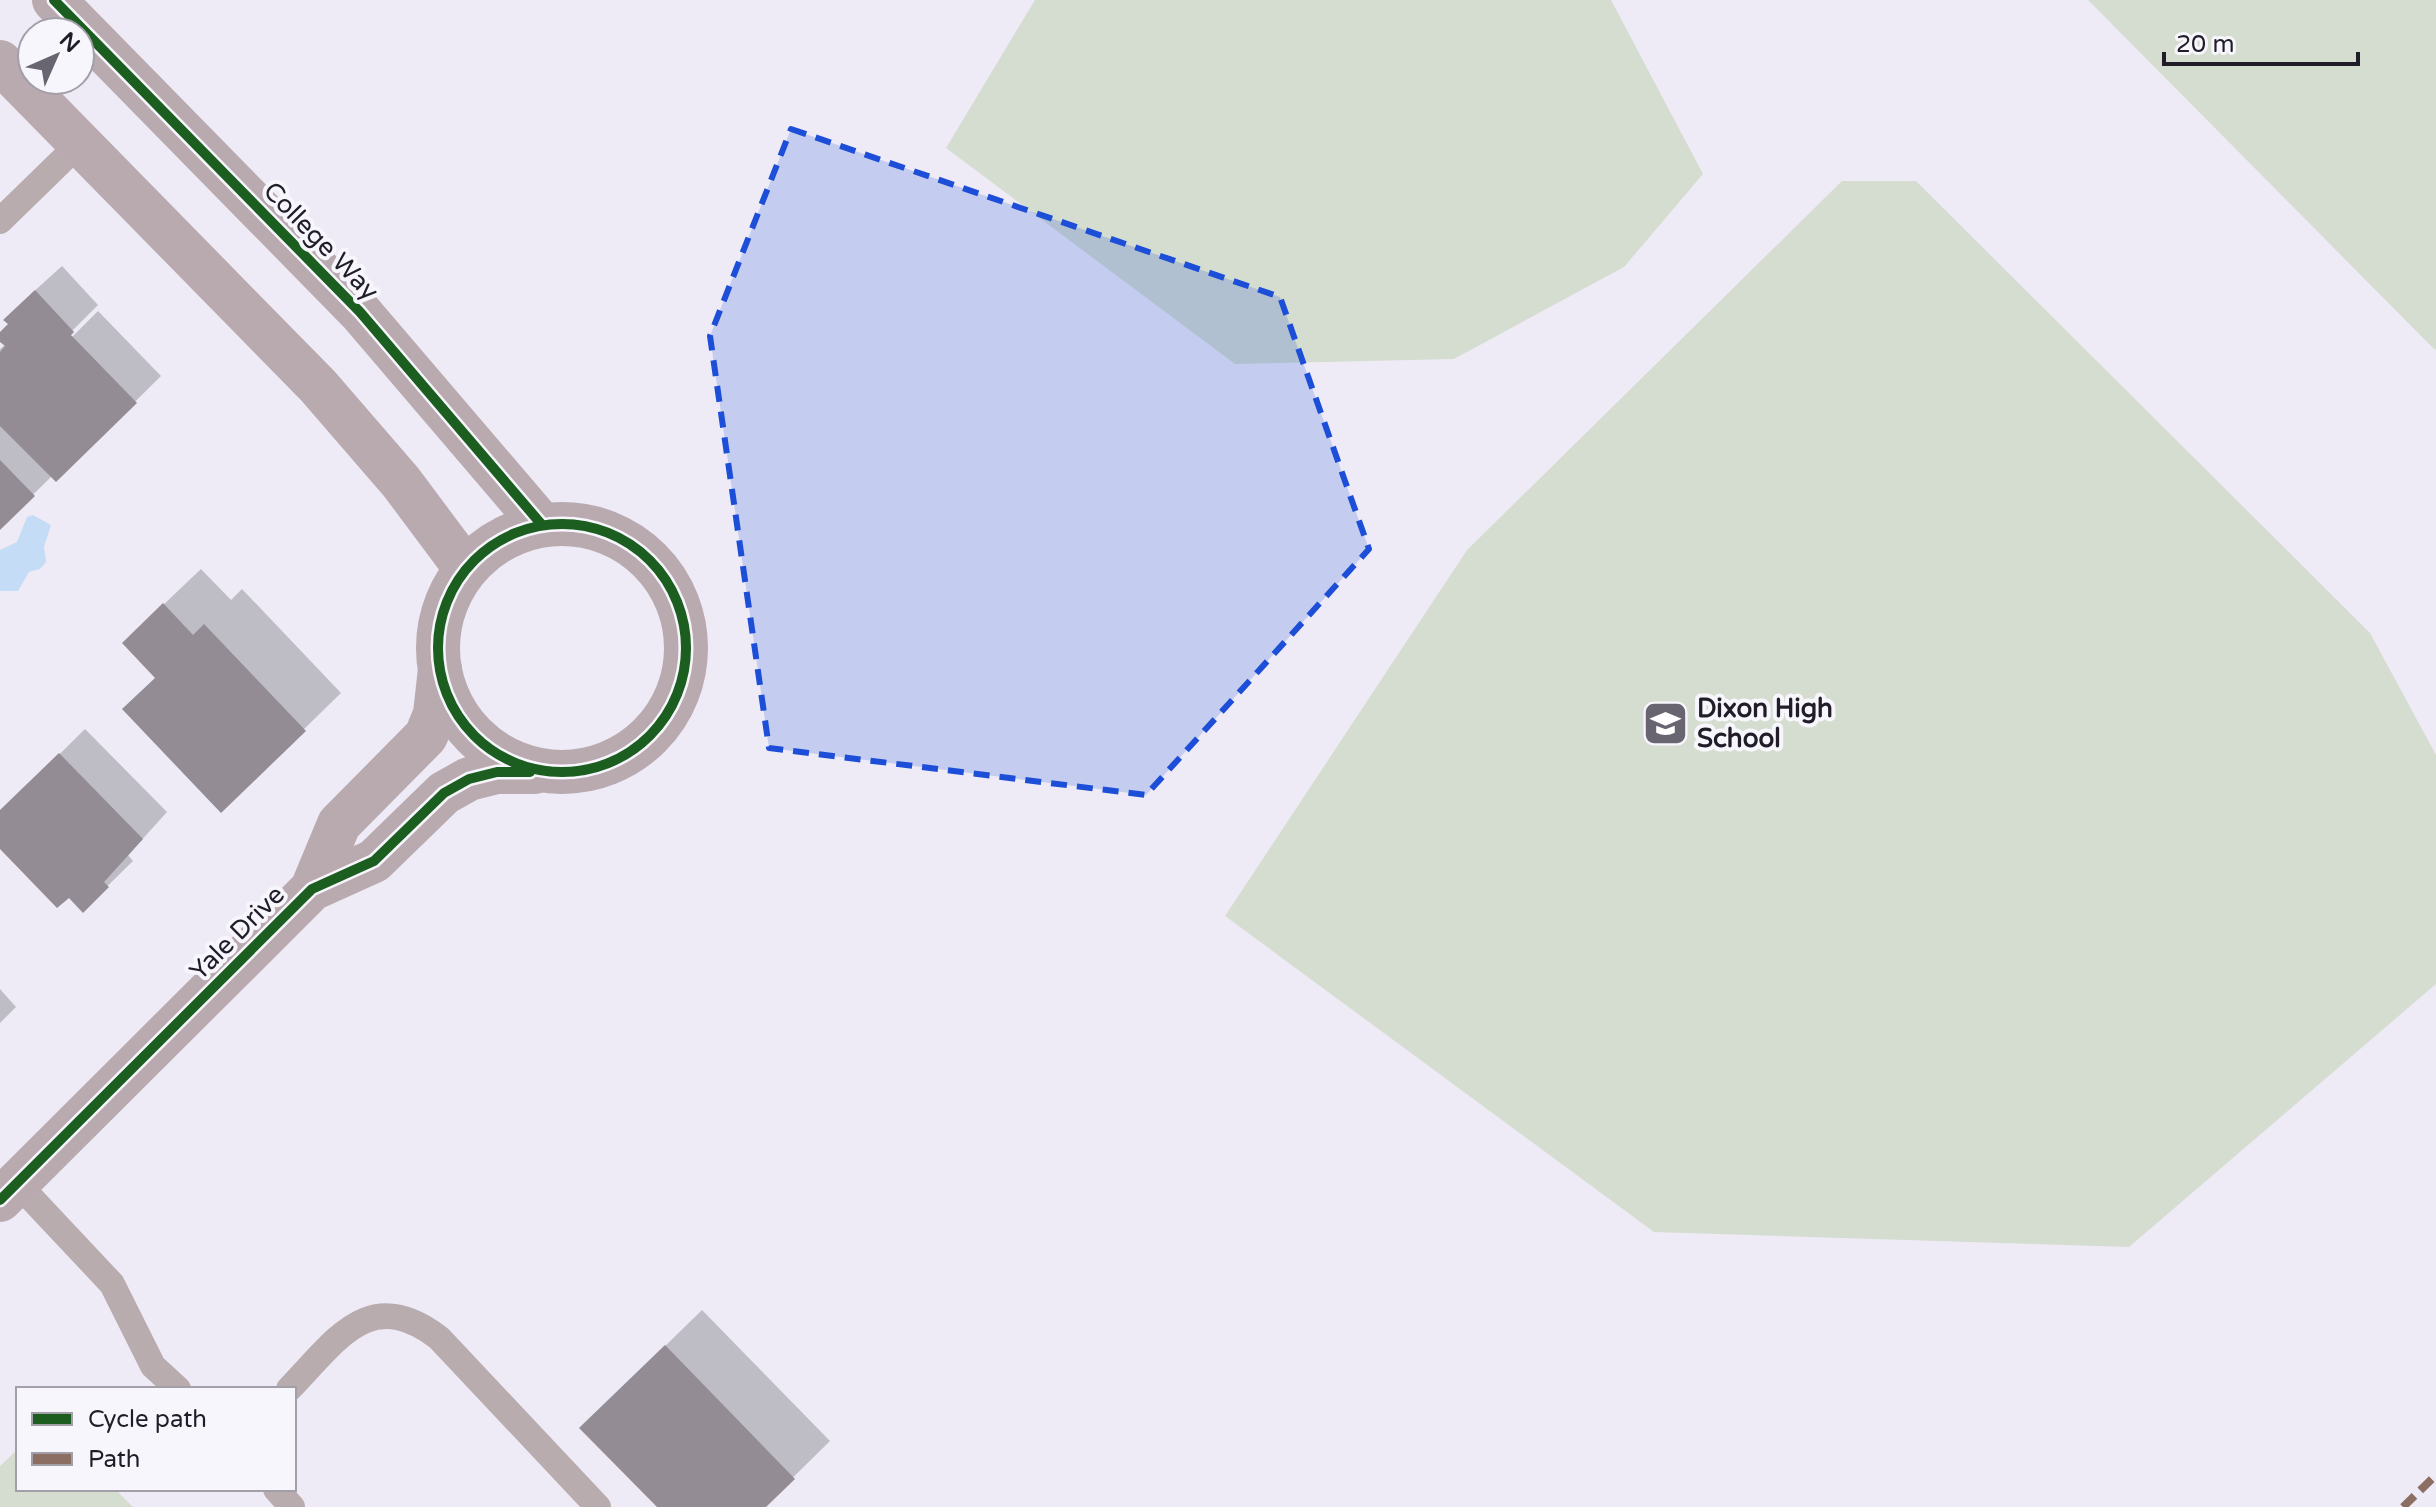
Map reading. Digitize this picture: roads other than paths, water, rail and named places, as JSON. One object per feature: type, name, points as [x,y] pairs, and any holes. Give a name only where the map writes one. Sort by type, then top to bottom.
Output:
[{"type":"street","name":"College Way","points":[[54,0],[360,312],[542,525]]},
{"type":"street","points":[[0,62],[318,386],[401,482],[466,569]]},
{"type":"street","points":[[542,525],[585,525],[625,540],[658,568],[680,605],[687,647],[680,689],[660,727],[628,755],[588,771],[545,771],[504,758],[474,735],[450,703],[440,669],[439,633],[444,610],[466,569],[487,548],[514,533],[542,525]]},
{"type":"street","name":"Yale Drive","points":[[312,889],[339,824],[426,736],[435,714],[440,669]]},
{"type":"street","name":"Yale Drive","points":[[8,1191],[312,889],[374,861],[444,793],[469,779],[497,772],[545,771]]},
{"type":"lane","points":[[0,221],[80,143]]},
{"type":"lane","points":[[8,1191],[112,1284],[153,1366],[176,1387]]},
{"type":"lane","points":[[291,1387],[347,1329],[366,1317],[389,1314],[419,1322],[439,1338],[598,1507]]},
{"type":"lane","points":[[278,1491],[292,1507]]},
{"type":"water","points":[[33,515],[51,525],[44,547],[46,562],[40,569],[29,572],[18,591],[0,591],[0,550],[17,542],[27,517]]},
{"type":"place","name":"Dixon High School","points":[[1666,723]]}]
